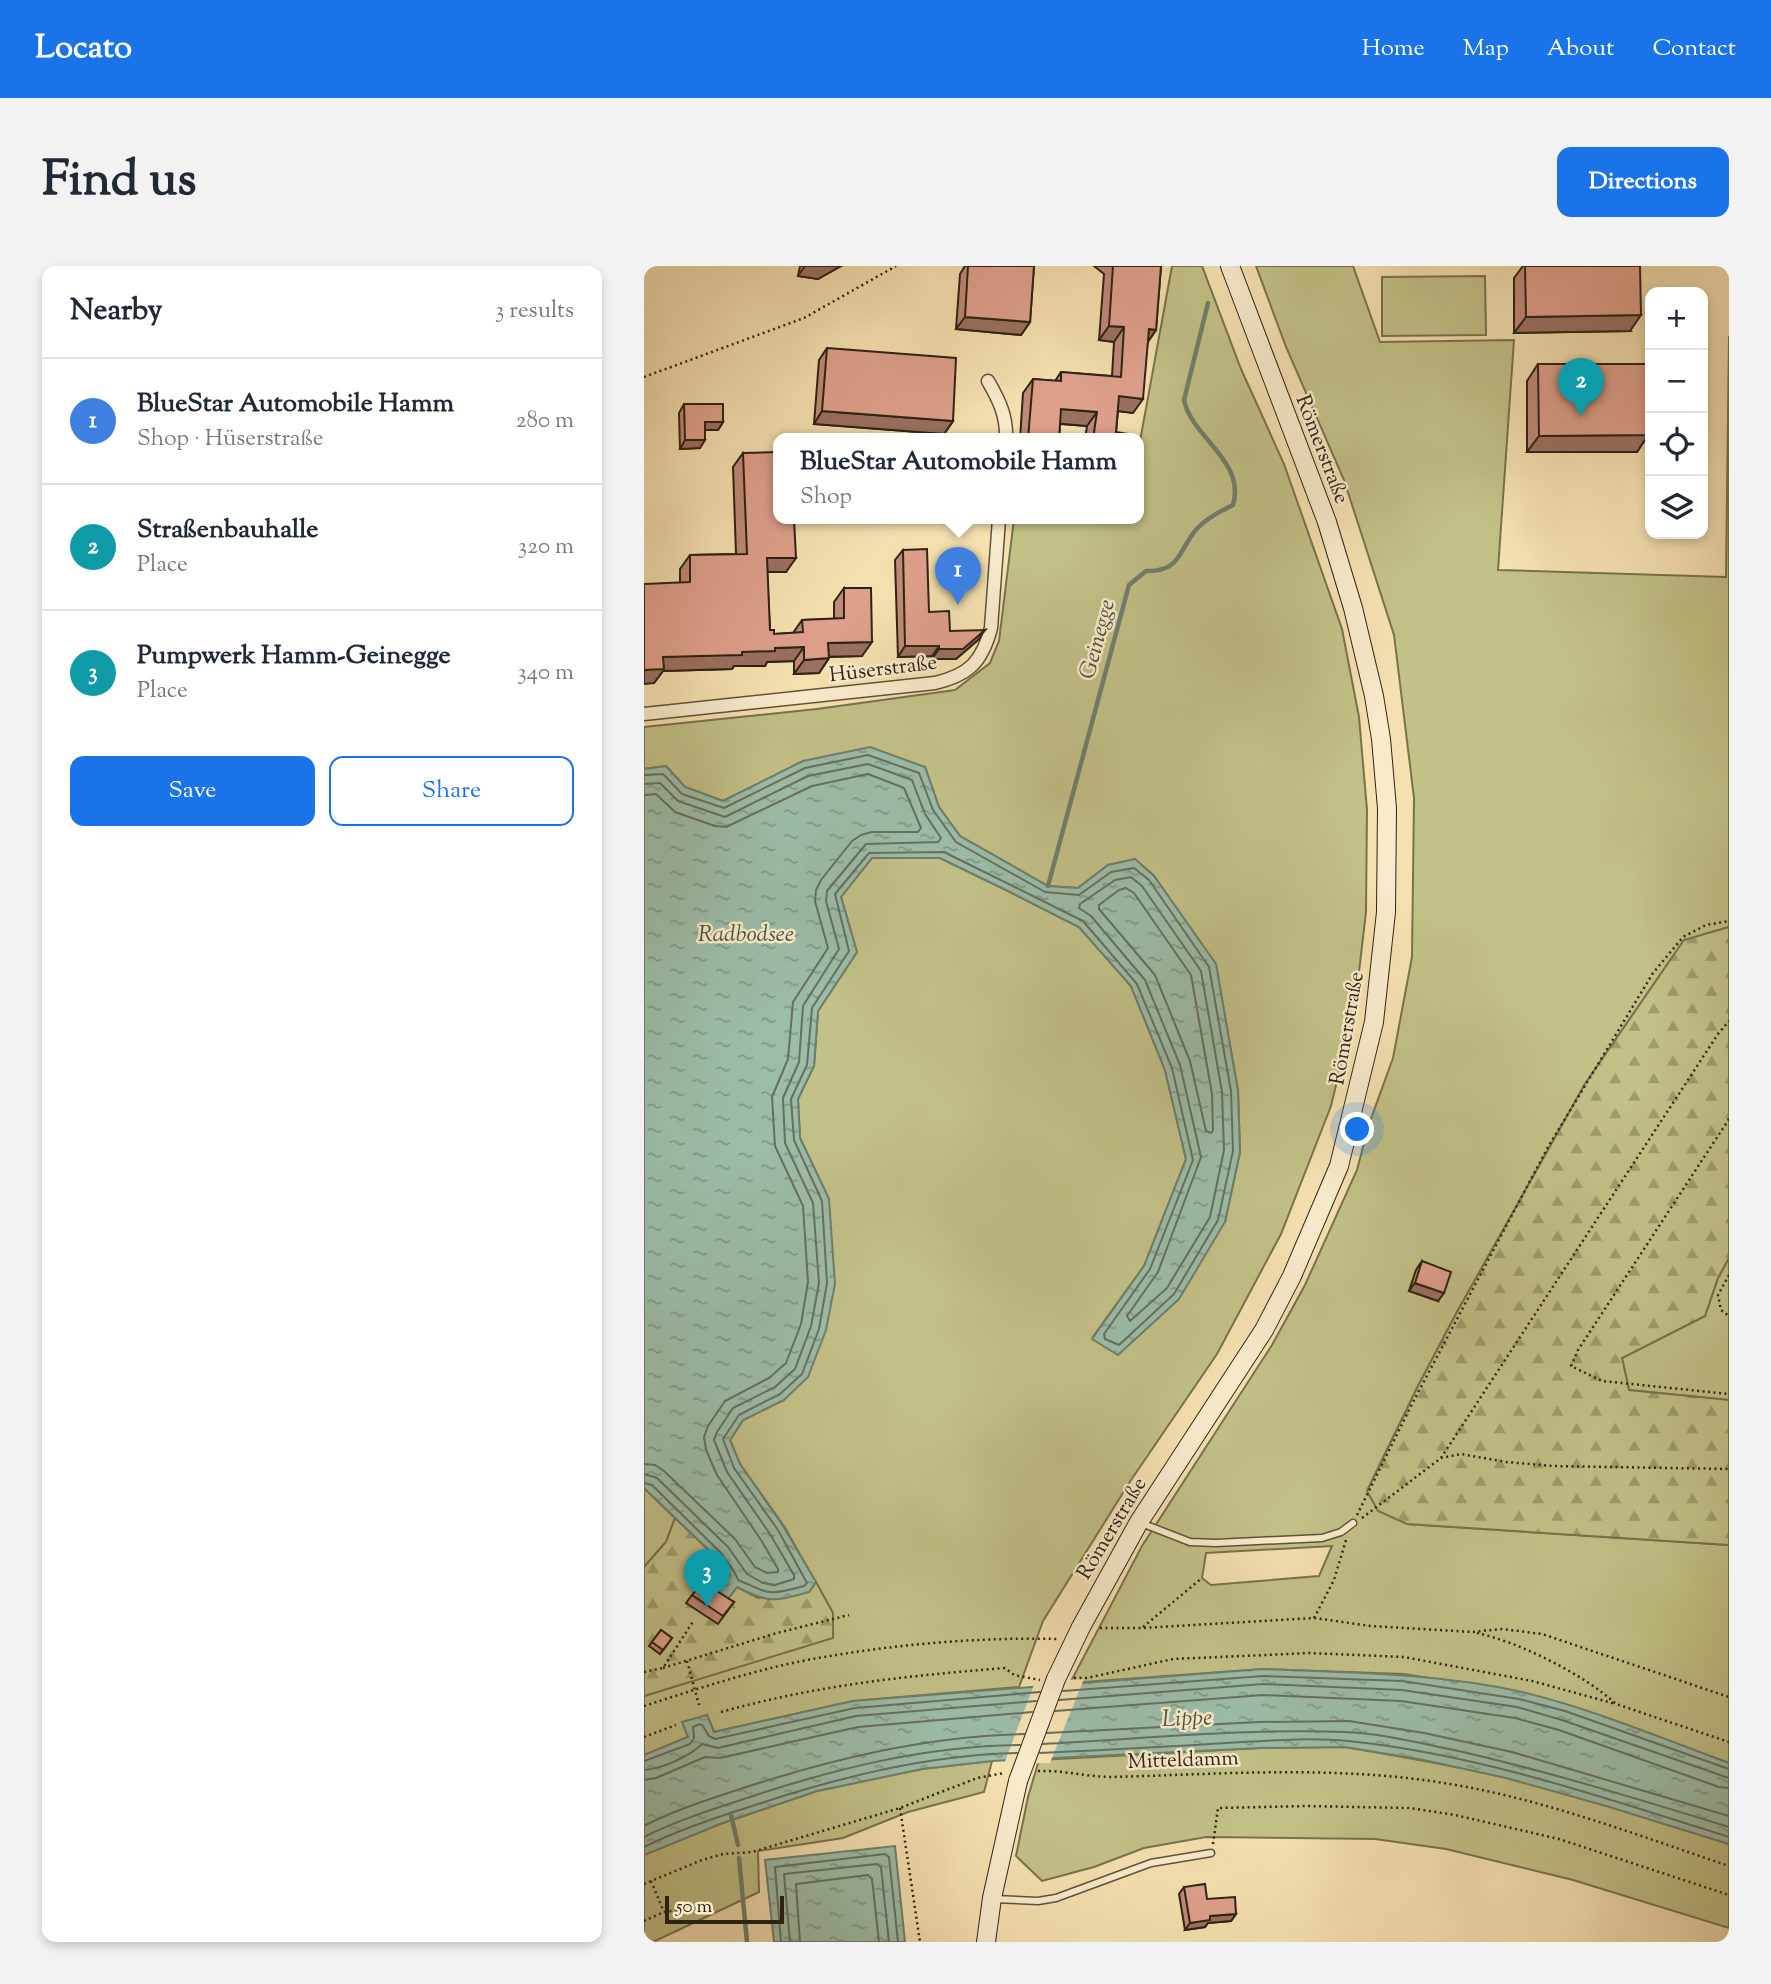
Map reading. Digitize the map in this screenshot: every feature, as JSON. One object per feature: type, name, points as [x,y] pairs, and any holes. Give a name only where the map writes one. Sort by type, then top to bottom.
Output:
[{"type":"main road","name":"Römerstraße","points":[[986,1942],[992,1898],[1019,1775],[1056,1679],[1139,1522],[1264,1330],[1292,1276],[1339,1166],[1374,1022],[1386,912],[1387,808],[1381,739],[1362,646],[1327,522],[1230,266]]},
{"type":"street","points":[[988,380],[1002,406],[1006,433]]},
{"type":"street","name":"Hüserstraße","points":[[644,714],[953,679],[973,665],[987,644],[991,628],[999,524]]},
{"type":"lane","points":[[1139,1522],[1190,1542],[1216,1544],[1322,1538],[1340,1532],[1353,1522]]},
{"type":"lane","points":[[992,1898],[1038,1901],[1056,1898],[1151,1863],[1211,1853]]},
{"type":"path","points":[[644,377],[804,318],[896,266]]},
{"type":"path","points":[[1314,1618],[1334,1580],[1353,1522],[1424,1380],[1548,1147],[1653,973],[1683,937],[1706,925],[1729,921]]},
{"type":"path","points":[[1353,1522],[1365,1516],[1441,1458],[1729,1021]]},
{"type":"path","points":[[1729,1119],[1578,1350],[1571,1366],[1602,1381],[1729,1394]]},
{"type":"path","points":[[1729,1275],[1718,1295],[1721,1310],[1729,1315]]},
{"type":"path","points":[[1441,1458],[1461,1454],[1506,1462],[1553,1466],[1729,1469]]},
{"type":"path","points":[[1142,1628],[1202,1578]]},
{"type":"path","points":[[644,1672],[849,1615]]},
{"type":"path","points":[[644,1706],[731,1679],[823,1657],[932,1644],[1314,1618],[1371,1626],[1472,1632],[1502,1629],[1542,1634],[1729,1697]]},
{"type":"path","points":[[663,1668],[694,1620]]},
{"type":"path","points":[[1472,1632],[1503,1639],[1604,1692],[1616,1704]]},
{"type":"path","points":[[1087,1678],[1173,1659],[1310,1653],[1404,1657],[1532,1681],[1616,1704],[1729,1742]]},
{"type":"path","points":[[687,1661],[699,1705]]},
{"type":"path","points":[[721,1712],[776,1697],[890,1678],[1005,1668],[1014,1675],[1033,1680]]},
{"type":"path","points":[[644,1737],[676,1725]]},
{"type":"path","name":"Mitteldamm","points":[[644,1884],[723,1854],[752,1852],[900,1808],[977,1778],[1044,1771],[1096,1777],[1219,1772],[1370,1774],[1451,1784],[1543,1804],[1729,1866]]},
{"type":"path","points":[[900,1808],[919,1942]]},
{"type":"path","points":[[1211,1853],[1217,1808],[1410,1808],[1455,1815],[1559,1839],[1729,1895]]},
{"type":"path","points":[[651,1881],[664,1912]]},
{"type":"path","points":[[644,1921],[664,1912],[678,1910]]},
{"type":"green space","points":[[1172,266],[1202,266],[1241,369],[1284,464],[1342,629],[1359,717],[1367,810],[1366,912],[1355,1006],[1331,1106],[1281,1234],[1217,1354],[1131,1480],[1043,1621],[1019,1687],[853,1701],[714,1732],[707,1715],[688,1737],[644,1755],[644,1696],[833,1637],[833,1613],[784,1526],[740,1464],[730,1440],[743,1420],[784,1400],[829,1199],[800,1138],[798,1099],[814,1066],[818,1011],[857,952],[841,897],[872,858],[940,858],[1006,890],[1079,927],[1131,986],[1165,1070],[1186,1159],[1144,1266],[1092,1338],[1225,1222],[1240,1152],[1238,1091],[1216,965],[1154,876],[1135,859],[1108,865],[1078,888],[1048,886],[960,836],[939,807],[925,767],[803,761],[723,801],[685,787],[666,766],[644,769],[644,727],[817,709],[955,690],[990,663],[999,641],[1013,524],[1144,524],[1144,433],[1141,433]]},
{"type":"green space","points":[[1256,266],[1353,266],[1380,342],[1514,340],[1498,570],[1726,577],[1729,336],[1729,927],[1684,940],[1585,1084],[1457,1312],[1367,1491],[1407,1524],[1729,1545],[1729,1763],[1567,1705],[1520,1692],[1403,1674],[1263,1669],[1070,1683],[1142,1546],[1272,1345],[1305,1285],[1357,1170],[1369,1124],[1393,1058],[1412,957],[1414,798],[1394,635],[1344,480],[1286,347]],"holes":[[[1332,1546],[1319,1576],[1211,1585],[1202,1578],[1206,1553]]]},
{"type":"green space","points":[[1485,276],[1486,335],[1382,336],[1382,277]]},
{"type":"green space","points":[[1729,927],[1729,1258],[1718,1278],[1705,1316],[1622,1358],[1629,1390],[1729,1400],[1729,1545],[1407,1524],[1378,1511],[1367,1491],[1457,1312],[1585,1084],[1684,940]]},
{"type":"green space","points":[[1729,1258],[1729,1400],[1629,1390],[1622,1358],[1705,1316],[1718,1278]]},
{"type":"green space","points":[[644,1488],[675,1518],[666,1542],[644,1567]]},
{"type":"green space","points":[[675,1518],[717,1558],[697,1587],[725,1567],[730,1575],[714,1598],[723,1605],[737,1587],[758,1598],[809,1592],[816,1582],[833,1613],[833,1638],[644,1696],[644,1567],[666,1542]]},
{"type":"green space","points":[[1345,1747],[1531,1784],[1729,1844],[1729,1928],[1573,1880],[1446,1849],[1375,1839],[1206,1837],[1144,1848],[1094,1867],[1042,1881],[1016,1856],[1039,1760],[1260,1748]]},
{"type":"green space","points":[[992,1761],[984,1792],[908,1812],[843,1838],[758,1851],[759,1892],[653,1942],[644,1942],[644,1855],[720,1824],[817,1791],[922,1769]]},
{"type":"water","name":"Radbodsee","points":[[870,747],[925,767],[939,807],[960,836],[1048,886],[1078,888],[1108,865],[1135,859],[1154,876],[1216,964],[1238,1091],[1240,1152],[1225,1222],[1179,1299],[1118,1355],[1092,1339],[1144,1266],[1186,1159],[1165,1070],[1131,986],[1079,927],[1006,890],[940,858],[872,858],[841,897],[857,952],[818,1011],[814,1066],[798,1099],[800,1138],[829,1199],[835,1284],[826,1330],[808,1377],[784,1400],[743,1420],[730,1440],[740,1464],[783,1526],[816,1582],[809,1592],[780,1599],[757,1596],[737,1587],[723,1605],[714,1599],[730,1575],[725,1568],[706,1594],[697,1587],[717,1558],[644,1488],[644,769],[666,766],[685,787],[723,801],[803,761]]},
{"type":"water","name":"Lippe","points":[[1263,1669],[1393,1675],[1490,1686],[1548,1699],[1652,1734],[1729,1763],[1729,1844],[1506,1778],[1419,1759],[1345,1747],[1260,1748],[992,1761],[922,1769],[817,1791],[720,1824],[644,1855],[644,1755],[688,1737],[682,1722],[707,1715],[714,1732],[853,1701]]},
{"type":"water","points":[[895,1846],[905,1942],[774,1942],[765,1860]]},
{"type":"pier","points":[[1084,1679],[1050,1763],[1004,1764],[1035,1682]]},
{"type":"building","points":[[968,266],[1034,266],[1030,322],[965,317]]},
{"type":"building","points":[[1113,266],[1161,266],[1156,330],[1149,329],[1143,399],[1119,396],[1116,432],[1122,433],[1094,433],[1097,412],[1061,409],[1059,433],[1028,433],[1033,379],[1061,381],[1061,372],[1121,377],[1124,327],[1109,326]]},
{"type":"building","points":[[1525,266],[1640,266],[1641,315],[1526,317]]},
{"type":"building","points":[[827,348],[956,358],[953,421],[822,411]]},
{"type":"building","points":[[1538,364],[1645,364],[1645,435],[1539,436]]},
{"type":"building","points":[[684,404],[723,404],[723,422],[705,422],[705,440],[685,440]]},
{"type":"building","points":[[773,452],[773,524],[794,524],[796,558],[767,558],[770,630],[774,630],[774,634],[803,632],[802,620],[844,618],[844,588],[871,588],[872,642],[828,643],[829,658],[804,660],[804,647],[775,648],[775,651],[742,652],[742,655],[663,657],[664,669],[644,670],[644,584],[690,582],[690,555],[747,554],[743,453]]},
{"type":"building","points":[[927,549],[929,612],[949,611],[950,631],[985,630],[963,649],[905,646],[903,550]]},
{"type":"building","points":[[1422,1261],[1451,1272],[1444,1293],[1415,1283]]},
{"type":"building","points":[[703,1582],[734,1602],[723,1616],[692,1595]]},
{"type":"building","points":[[661,1630],[672,1638],[663,1650],[652,1642]]},
{"type":"building","points":[[1205,1884],[1207,1899],[1235,1897],[1236,1914],[1210,1916],[1210,1920],[1190,1923],[1184,1887]]},
{"type":"waterway","name":"Geinegge","points":[[1048,886],[1129,585],[1146,571],[1166,568],[1172,564],[1199,527],[1212,516],[1233,505],[1235,489],[1232,475],[1189,414],[1184,400],[1208,303]]},
{"type":"waterway","points":[[731,1815],[738,1845]]},
{"type":"waterway","points":[[739,1858],[747,1942]]},
{"type":"place","name":"Straßenbauhalle","points":[[1581,416]]},
{"type":"place","name":"BlueStar Automobile Hamm","points":[[958,605]]},
{"type":"place","name":"Pumpwerk Hamm-Geinegge","points":[[707,1607]]}]
